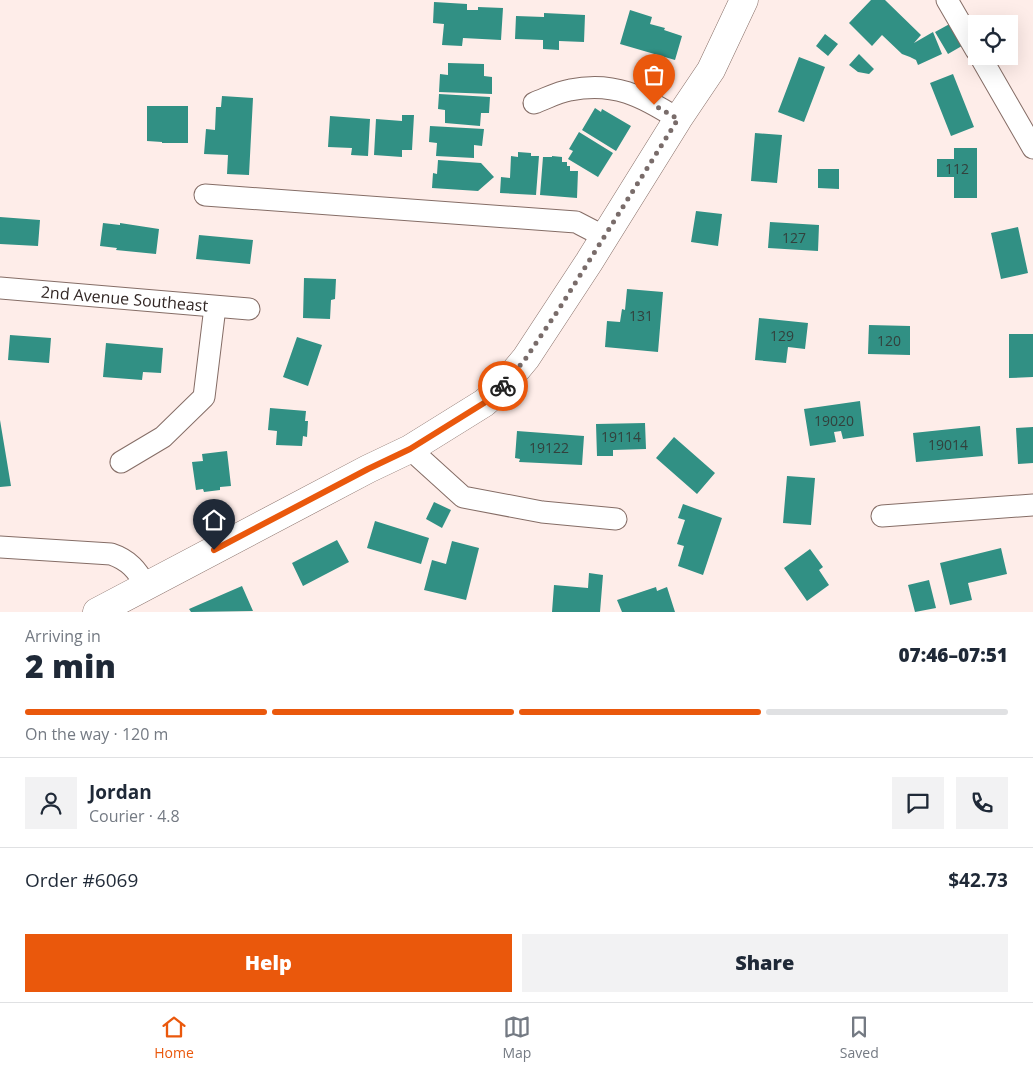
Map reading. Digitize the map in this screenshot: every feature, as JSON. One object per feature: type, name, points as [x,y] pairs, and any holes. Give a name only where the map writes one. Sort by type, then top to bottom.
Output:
[{"type":"street","points":[[97,612],[368,469],[410,449],[484,403],[502,387],[532,350],[711,70],[744,0]]},
{"type":"street","points":[[947,0],[968,36]]},
{"type":"street","points":[[985,65],[1033,148]]},
{"type":"street","points":[[534,103],[568,90],[596,86],[624,91],[678,119]]},
{"type":"street","points":[[205,195],[576,222],[605,237]]},
{"type":"street","name":"2nd Avenue Southeast","points":[[0,288],[249,310]]},
{"type":"street","points":[[121,462],[163,437],[204,397],[215,306]]},
{"type":"street","points":[[410,449],[464,496],[542,512],[616,519]]},
{"type":"street","points":[[882,516],[1033,505]]},
{"type":"street","points":[[0,547],[111,554],[122,558],[133,567],[146,586]]},
{"type":"building","points":[[871,0],[885,0],[921,35],[914,43],[933,32],[942,54],[918,65],[916,60],[902,54],[882,35],[872,46],[849,23]]},
{"type":"building","points":[[434,2],[467,4],[467,10],[478,10],[478,7],[503,8],[501,40],[463,38],[462,46],[442,45],[444,24],[433,23]]},
{"type":"building","points":[[630,10],[652,17],[650,24],[665,28],[664,30],[682,36],[675,60],[620,44]]},
{"type":"building","points":[[544,13],[585,15],[584,42],[559,41],[559,50],[543,49],[543,40],[515,39],[516,16],[544,17]]},
{"type":"building","points":[[955,21],[967,43],[948,54],[935,32]]},
{"type":"building","points":[[825,34],[838,44],[828,56],[816,46]]},
{"type":"building","points":[[859,54],[874,69],[869,74],[858,72],[849,65]]},
{"type":"building","points":[[799,57],[825,67],[804,122],[778,112]]},
{"type":"building","points":[[448,63],[484,64],[484,76],[492,77],[492,94],[439,92],[440,74],[448,75]]},
{"type":"building","points":[[953,74],[974,127],[951,136],[930,83]]},
{"type":"building","points":[[439,94],[490,97],[489,113],[481,113],[480,126],[445,123],[445,110],[438,109]]},
{"type":"building","points":[[222,96],[253,98],[249,175],[227,174],[228,155],[204,154],[206,129],[215,130],[216,107],[221,107]]},
{"type":"building","points":[[147,106],[188,106],[188,143],[147,141]]},
{"type":"building","points":[[595,108],[601,112],[602,109],[631,126],[616,151],[582,130]]},
{"type":"building","points":[[402,115],[414,115],[412,150],[402,150],[402,157],[374,155],[376,119],[402,121]]},
{"type":"building","points":[[330,116],[370,119],[368,156],[351,155],[352,148],[328,147]]},
{"type":"building","points":[[430,126],[484,129],[482,146],[474,145],[474,158],[436,156],[437,143],[429,142]]},
{"type":"building","points":[[579,132],[613,153],[598,177],[568,159],[573,151],[569,149]]},
{"type":"building","points":[[755,133],[782,135],[777,183],[751,181]]},
{"type":"building","points":[[954,148],[977,148],[977,198],[954,198],[954,177],[937,177],[937,159],[954,159]]},
{"type":"building","points":[[518,152],[539,156],[536,195],[500,193],[501,177],[510,178],[511,156],[518,157]]},
{"type":"building","points":[[543,157],[562,157],[562,162],[567,162],[567,166],[570,166],[570,171],[578,171],[577,198],[540,195]]},
{"type":"building","points":[[438,160],[481,163],[494,177],[478,191],[432,188],[433,173],[437,174]]},
{"type":"building","points":[[818,169],[839,169],[839,189],[818,188]]},
{"type":"building","points":[[696,211],[722,214],[718,246],[691,242]]},
{"type":"building","points":[[0,217],[40,220],[38,246],[0,244]]},
{"type":"building","points":[[770,222],[819,225],[818,251],[768,248]]},
{"type":"building","points":[[103,223],[120,225],[120,223],[159,229],[156,254],[116,250],[117,248],[100,246]]},
{"type":"building","points":[[1018,227],[1028,273],[1001,279],[991,233]]},
{"type":"building","points":[[199,235],[253,240],[250,264],[196,259]]},
{"type":"building","points":[[304,278],[336,279],[335,299],[331,300],[330,319],[303,318]]},
{"type":"building","points":[[627,289],[663,292],[658,352],[605,347],[607,321],[620,322],[622,309],[625,310]]},
{"type":"building","points":[[759,318],[808,323],[805,349],[788,347],[786,363],[755,360]]},
{"type":"building","points":[[869,325],[910,326],[910,355],[868,354]]},
{"type":"building","points":[[1009,334],[1033,334],[1033,377],[1009,378]]},
{"type":"building","points":[[10,335],[51,338],[49,363],[8,360]]},
{"type":"building","points":[[297,337],[322,345],[308,386],[283,377]]},
{"type":"building","points":[[106,343],[163,348],[161,373],[143,372],[142,380],[103,377]]},
{"type":"building","points":[[860,401],[864,436],[843,439],[841,431],[834,432],[836,442],[810,446],[804,409]]},
{"type":"building","points":[[270,408],[306,411],[305,421],[308,421],[307,437],[303,436],[302,446],[276,445],[277,431],[268,430]]},
{"type":"building","points":[[0,420],[11,486],[0,487]]},
{"type":"building","points":[[645,423],[646,449],[613,450],[613,456],[597,456],[596,424]]},
{"type":"building","points":[[980,426],[983,456],[916,462],[913,433]]},
{"type":"building","points":[[1033,427],[1033,463],[1018,464],[1016,428]]},
{"type":"building","points":[[517,431],[584,436],[582,465],[519,462],[520,459],[515,458]]},
{"type":"building","points":[[674,437],[715,473],[697,494],[656,458]]},
{"type":"building","points":[[227,451],[231,486],[220,487],[220,490],[204,492],[203,489],[196,490],[192,462],[203,461],[202,454]]},
{"type":"building","points":[[787,476],[815,478],[811,525],[783,523]]},
{"type":"building","points":[[434,502],[451,510],[442,528],[426,519]]},
{"type":"building","points":[[683,504],[722,518],[703,575],[678,566],[684,546],[677,544],[685,520],[678,518]]},
{"type":"building","points":[[375,521],[429,538],[421,564],[367,548]]},
{"type":"building","points":[[337,540],[349,562],[303,586],[292,563]]},
{"type":"building","points":[[452,541],[479,548],[466,600],[424,590],[432,560],[446,564]]},
{"type":"building","points":[[1001,548],[1007,574],[968,583],[972,600],[950,605],[940,563]]},
{"type":"building","points":[[810,549],[823,567],[819,570],[829,585],[807,601],[784,568]]},
{"type":"building","points":[[589,573],[603,575],[600,612],[552,612],[554,585],[588,588]]},
{"type":"building","points":[[929,580],[936,608],[915,612],[908,585]]},
{"type":"building","points":[[242,586],[253,611],[191,612],[189,609]]},
{"type":"building","points":[[656,587],[657,591],[667,587],[675,612],[622,612],[617,600]]},
{"type":"way so far","points":[[503,386],[526,358],[559,309],[678,119],[654,105]]},
{"type":"route","points":[[214,550],[410,449],[484,403],[503,386]]}]
